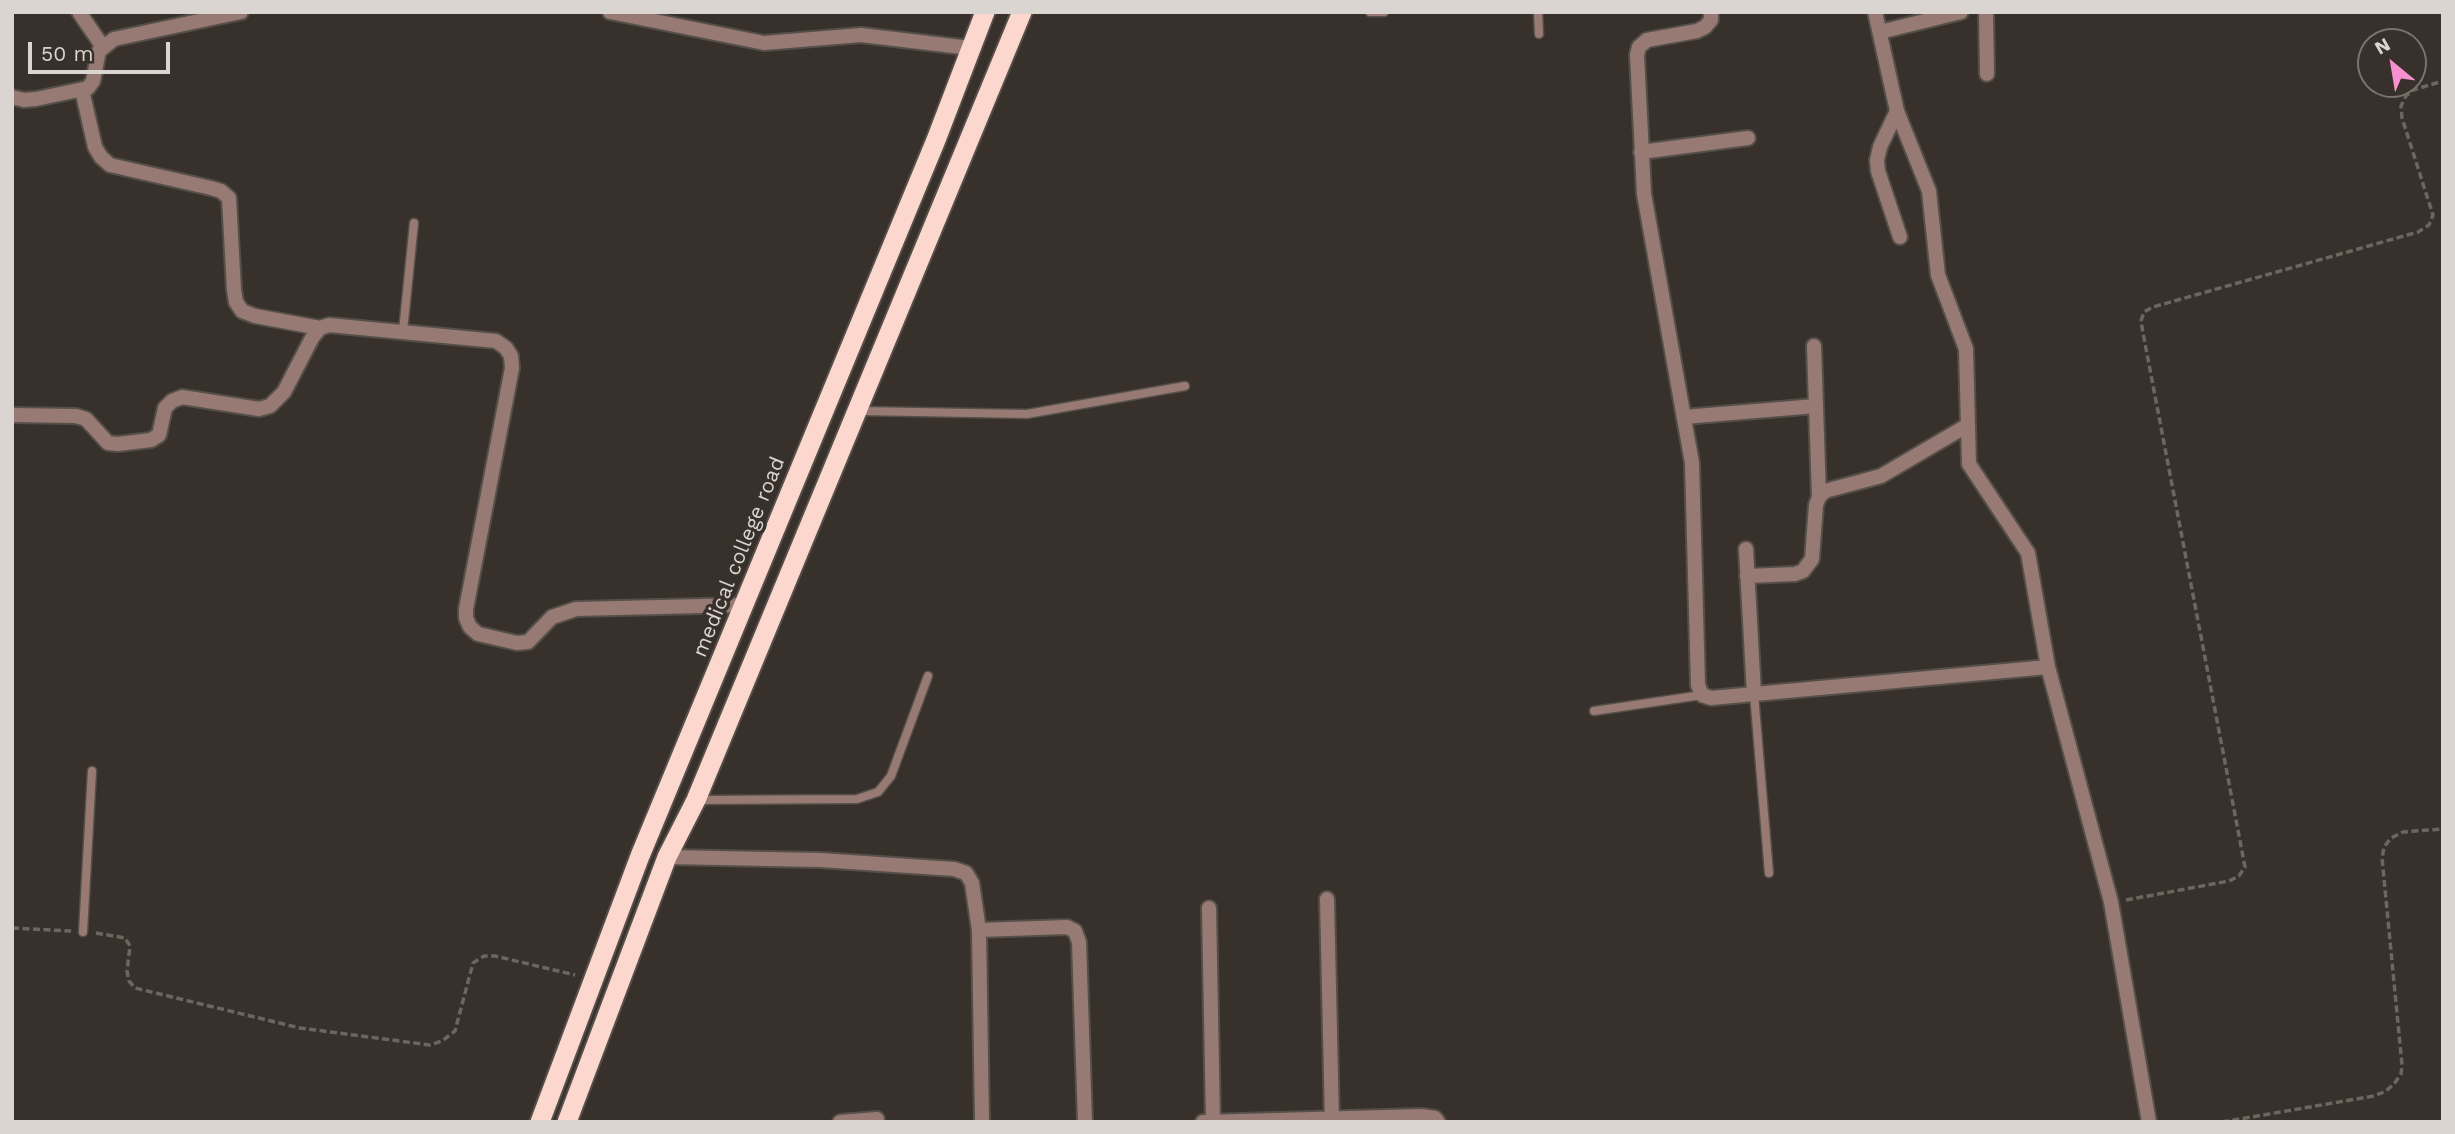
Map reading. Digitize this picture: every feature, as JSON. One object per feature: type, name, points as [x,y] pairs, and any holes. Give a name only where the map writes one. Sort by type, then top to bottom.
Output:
[{"type":"highway","name":"medical college road","points":[[540,1122],[622,904],[936,141],[985,12]]},
{"type":"highway","points":[[567,1122],[667,856],[696,800],[1022,12]]},
{"type":"highway","points":[[622,904],[648,908]]},
{"type":"street","points":[[79,12],[103,47]]},
{"type":"street","points":[[12,97],[36,99],[88,88],[93,81],[97,58],[103,47],[114,39],[241,12]]},
{"type":"street","points":[[610,12],[764,43],[861,35],[970,48]]},
{"type":"street","points":[[1711,12],[1712,20],[1705,27],[1697,31],[1647,40],[1639,47],[1637,55],[1644,194],[1693,474],[1698,685],[1703,695],[1711,698],[1754,695],[2048,667]]},
{"type":"street","points":[[1875,12],[1897,111],[1929,191],[1938,275],[1965,349],[1969,464],[2028,553],[2048,667],[2111,902],[2149,1122]]},
{"type":"street","points":[[1880,32],[1961,12]]},
{"type":"street","points":[[1986,12],[1987,74]]},
{"type":"street","points":[[82,90],[95,147],[110,165],[221,191],[229,198],[234,290],[236,302],[242,311],[255,316],[320,328]]},
{"type":"street","points":[[1897,111],[1880,147],[1877,160],[1878,172],[1899,237]]},
{"type":"street","points":[[1641,152],[1748,138]]},
{"type":"street","points":[[12,415],[76,416],[86,419],[108,443],[151,440],[159,435],[165,408],[182,397],[259,410],[277,401],[312,338],[320,328],[329,324],[496,341],[506,348],[511,356],[512,368],[466,609],[470,627],[478,634],[517,643],[528,642],[552,617],[576,609],[744,605]]},
{"type":"street","points":[[1747,576],[1796,574],[1808,567],[1812,559],[1819,497],[1814,346]]},
{"type":"street","points":[[1684,417],[1816,406]]},
{"type":"street","points":[[1819,497],[1825,491],[1881,476],[1968,425]]},
{"type":"street","points":[[1745,549],[1754,695]]},
{"type":"street","points":[[667,856],[820,860],[954,869],[966,873],[972,883],[979,930],[982,1122]]},
{"type":"street","points":[[1327,899],[1332,1120]]},
{"type":"street","points":[[1209,908],[1213,1122]]},
{"type":"street","points":[[979,930],[1067,927],[1075,932],[1079,942],[1085,1122]]},
{"type":"street","points":[[1203,1122],[1422,1116],[1434,1118],[1438,1122]]},
{"type":"street","points":[[840,1122],[877,1119]]},
{"type":"lane","points":[[1370,12],[1384,12]]},
{"type":"lane","points":[[1538,12],[1539,34]]},
{"type":"lane","points":[[403,331],[414,223]]},
{"type":"lane","points":[[857,411],[1027,414],[1185,386]]},
{"type":"lane","points":[[696,800],[857,799],[878,792],[891,776],[928,676]]},
{"type":"lane","points":[[1594,711],[1703,695]]},
{"type":"lane","points":[[1754,695],[1769,873]]},
{"type":"lane","points":[[83,932],[92,771]]},
{"type":"path","points":[[2111,902],[2229,881],[2239,876],[2245,867],[2143,333],[2141,321],[2144,312],[2153,307],[2418,232],[2429,225],[2433,215],[2402,118],[2401,106],[2413,90],[2443,81]]},
{"type":"path","points":[[2222,1122],[2374,1096],[2394,1084],[2401,1074],[2402,1065],[2382,858],[2384,847],[2391,838],[2403,832],[2443,829]]},
{"type":"path","points":[[12,928],[83,932],[125,938],[130,946],[127,971],[129,981],[135,988],[300,1028],[430,1045],[442,1041],[455,1031],[473,963],[484,956],[495,956],[594,979]]}]
